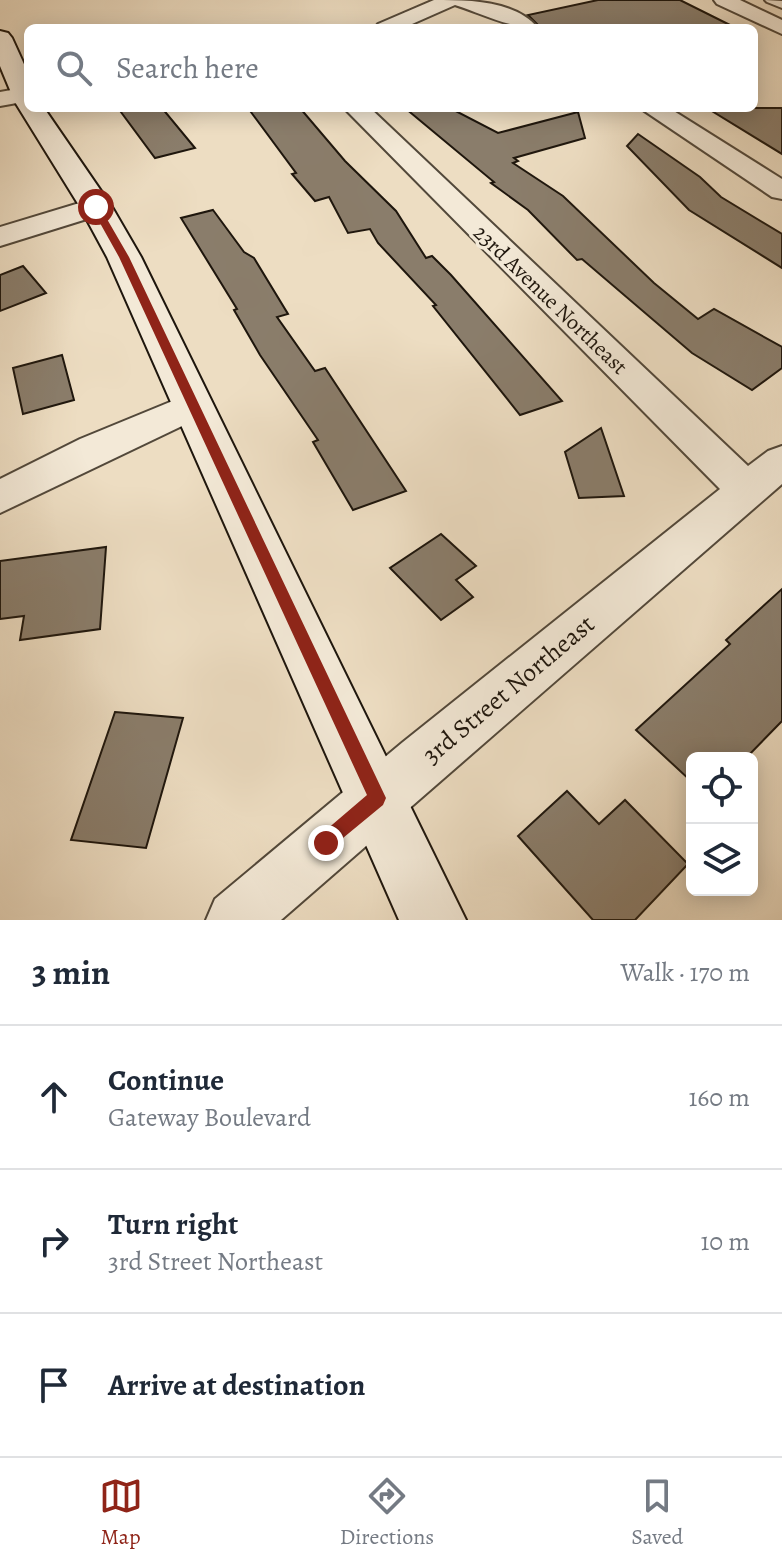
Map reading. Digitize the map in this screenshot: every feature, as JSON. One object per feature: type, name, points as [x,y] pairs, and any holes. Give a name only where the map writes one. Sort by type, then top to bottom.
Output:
[{"type":"main road","points":[[0,38],[22,100]]},
{"type":"main road","points":[[30,112],[96,207],[124,257],[433,920]]},
{"type":"street","points":[[396,24],[451,0]]},
{"type":"street","points":[[458,0],[507,15],[522,24]]},
{"type":"street","points":[[724,0],[782,28]]},
{"type":"street","name":"23rd Avenue Northeast","points":[[360,112],[764,475]]},
{"type":"street","points":[[658,112],[782,191]]},
{"type":"street","points":[[0,237],[96,207]]},
{"type":"street","points":[[0,497],[94,449],[192,406]]},
{"type":"street","name":"3rd Street Northeast","points":[[236,920],[377,798],[764,475]]},
{"type":"lane","points":[[770,0],[782,5]]},
{"type":"building","points":[[598,0],[680,0],[728,24],[537,24],[528,15]]},
{"type":"building","points":[[758,108],[782,108],[782,154],[714,112],[758,112]]},
{"type":"building","points":[[121,112],[165,112],[195,148],[155,158]]},
{"type":"building","points":[[251,112],[303,112],[345,161],[396,211],[426,258],[432,256],[451,275],[562,401],[520,415],[433,306],[436,305],[378,243],[370,229],[348,233],[329,197],[315,201],[292,174],[296,173]]},
{"type":"building","points":[[410,112],[458,112],[498,133],[578,112],[585,138],[514,158],[518,161],[513,163],[563,196],[654,283],[698,319],[714,309],[782,347],[782,368],[752,390],[692,353],[582,259],[577,260],[528,210],[491,183],[494,182]]},
{"type":"building","points":[[638,134],[700,177],[721,197],[782,234],[782,268],[689,210],[627,146]]},
{"type":"building","points":[[213,210],[244,252],[254,258],[288,314],[277,317],[315,371],[325,368],[406,491],[353,510],[313,442],[318,440],[260,355],[234,310],[237,309],[181,218]]},
{"type":"building","points":[[23,266],[46,293],[0,311],[0,275]]},
{"type":"building","points":[[62,355],[74,400],[23,414],[13,368]]},
{"type":"building","points":[[601,428],[624,496],[579,498],[565,452]]},
{"type":"building","points":[[441,534],[476,566],[456,580],[473,597],[441,620],[390,568]]},
{"type":"building","points":[[106,547],[100,629],[20,640],[24,616],[0,619],[0,561]]},
{"type":"building","points":[[782,589],[782,721],[752,752],[686,752],[686,776],[636,730],[730,644],[726,640]]},
{"type":"building","points":[[115,712],[183,718],[146,848],[71,840]]},
{"type":"building","points":[[567,791],[599,824],[625,800],[686,862],[686,866],[635,920],[593,920],[518,836]]},
{"type":"route","points":[[96,207],[124,257],[377,798],[326,843]]}]
